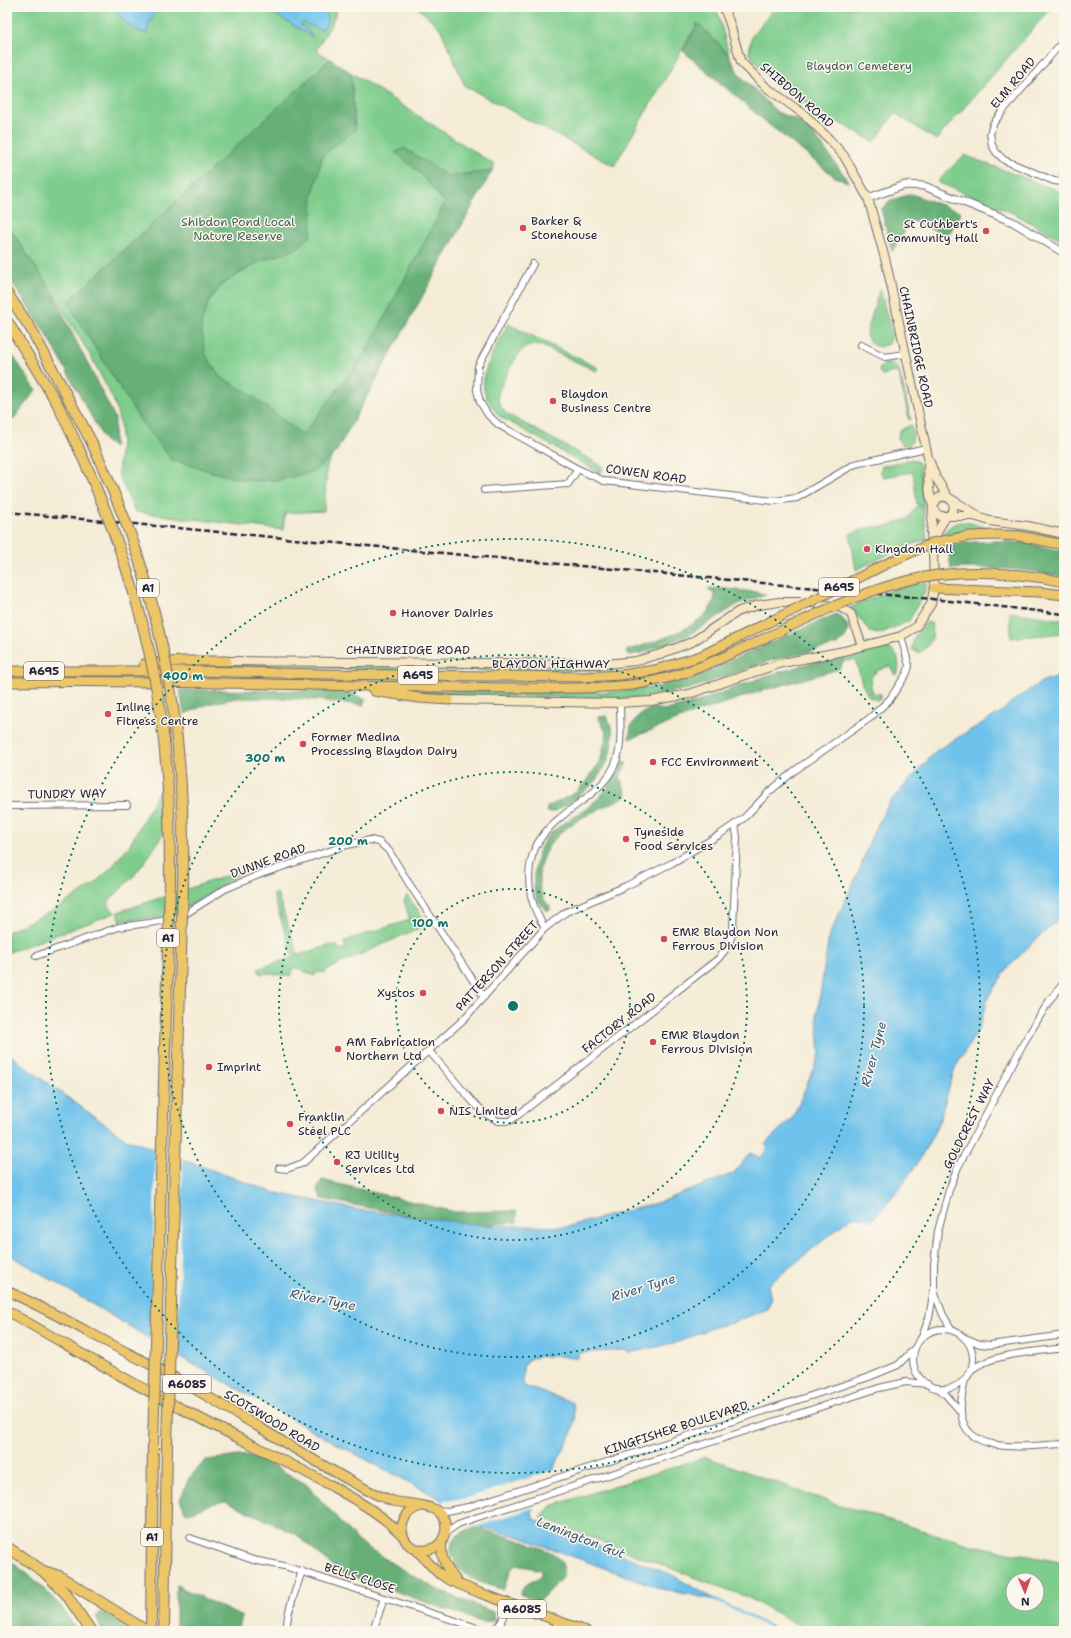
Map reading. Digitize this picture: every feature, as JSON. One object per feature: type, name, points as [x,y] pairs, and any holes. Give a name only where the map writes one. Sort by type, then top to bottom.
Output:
[{"type":"highway","name":"A1","points":[[7,293],[31,329],[91,441],[124,517],[148,591],[161,640],[171,691],[182,779],[184,846],[183,906],[167,1444],[164,1631]]},
{"type":"highway","name":"A1","points":[[7,321],[57,404],[108,515],[131,582],[155,677],[167,774],[170,828],[169,899],[153,1443],[151,1631]]},
{"type":"highway","points":[[7,1546],[43,1570],[66,1594],[91,1631]]},
{"type":"highway","points":[[43,1570],[59,1576],[147,1631]]},
{"type":"main road","name":"SHIBDON ROAD","points":[[723,7],[730,22],[741,62],[766,88],[805,115],[830,140],[844,156],[868,198]]},
{"type":"main road","name":"CHAINBRIDGE ROAD","points":[[868,198],[886,262],[928,457],[936,478],[949,498]]},
{"type":"main road","points":[[343,686],[419,698],[449,700],[620,703],[651,701],[689,694],[782,663],[901,636],[916,627],[927,612],[931,604],[934,588],[931,534],[933,507],[928,481],[928,457]]},
{"type":"main road","points":[[933,507],[938,498],[949,498],[981,518]]},
{"type":"main road","points":[[933,549],[938,530],[954,508],[953,501],[949,498]]},
{"type":"main road","points":[[933,507],[937,514],[947,516],[966,515],[990,521],[1028,526],[1064,534]]},
{"type":"main road","name":"BLAYDON HIGHWAY","points":[[7,671],[81,670],[576,677],[621,675],[655,670],[701,656],[888,563],[932,543],[969,536],[995,535],[1020,536],[1064,546]]},
{"type":"main road","name":"BLAYDON HIGHWAY","points":[[7,682],[65,681],[343,686],[609,688],[657,681],[690,671],[848,601],[903,581],[925,577],[977,573],[1036,576],[1064,582]]},
{"type":"main road","points":[[934,588],[1039,592],[1064,595]]},
{"type":"main road","name":"CHAINBRIDGE ROAD","points":[[227,661],[606,664],[636,661],[692,642],[739,611],[758,605],[779,602],[806,602],[840,607],[851,614],[862,646]]},
{"type":"main road","points":[[81,670],[181,661],[227,661]]},
{"type":"main road","name":"SCOTSWOOD ROAD","points":[[7,1291],[64,1319],[192,1387],[309,1458],[361,1487],[391,1500],[422,1506]]},
{"type":"main road","name":"A6085","points":[[7,1311],[78,1350],[140,1388],[274,1455],[340,1491],[387,1520],[404,1538]]},
{"type":"main road","points":[[447,1534],[435,1547],[427,1550],[415,1548],[408,1544],[404,1538],[402,1528],[406,1515],[412,1509],[427,1506],[437,1510],[444,1518],[447,1534],[442,1556],[448,1570],[459,1584]]},
{"type":"main road","name":"A6085","points":[[415,1548],[437,1572],[459,1584],[509,1604],[586,1631]]},
{"type":"street","name":"ELM ROAD","points":[[1064,40],[993,124],[990,134],[992,145],[996,152],[1004,160],[1054,181],[1064,183]]},
{"type":"street","points":[[1064,172],[1064,183]]},
{"type":"street","points":[[868,198],[905,185],[924,186],[1013,222],[1064,253]]},
{"type":"street","name":"COWEN ROAD","points":[[533,264],[478,366],[477,390],[480,402],[488,415],[499,425],[578,469],[610,482],[785,501],[797,498],[855,464],[926,448]]},
{"type":"street","points":[[861,345],[885,357],[905,354]]},
{"type":"street","points":[[484,490],[568,484],[578,469]]},
{"type":"street","name":"PATTERSON STREET","points":[[278,1168],[287,1169],[303,1163],[429,1051],[464,1019],[545,928],[566,912],[626,886],[672,863],[735,824],[744,818],[769,792],[794,771],[870,718],[890,699],[907,673],[909,666],[901,636]]},
{"type":"street","points":[[545,928],[538,918],[531,900],[529,876],[532,859],[544,834],[551,826],[597,789],[612,771],[620,745],[620,703]]},
{"type":"street","name":"TUNDRY WAY","points":[[7,806],[127,805]]},
{"type":"street","name":"FACTORY ROAD","points":[[429,1051],[473,1102],[486,1114],[498,1121],[510,1121],[718,959],[730,945],[733,929],[737,837],[735,824]]},
{"type":"street","name":"DUNNE ROAD","points":[[36,956],[119,926],[179,918],[225,889],[261,874],[347,845],[370,840],[379,842],[392,856],[484,997]]},
{"type":"street","name":"GOLDCREST WAY","points":[[934,1290],[934,1264],[938,1231],[949,1190],[958,1167],[1023,1044],[1044,1009],[1064,983]]},
{"type":"street","points":[[934,1290],[943,1315],[952,1330]]},
{"type":"street","points":[[934,1290],[928,1318],[922,1336],[914,1349],[913,1361],[916,1372],[927,1384],[938,1388],[949,1388],[965,1379],[971,1370],[978,1365],[996,1358],[1064,1348]]},
{"type":"street","points":[[922,1336],[940,1329],[952,1330],[965,1338],[980,1344],[990,1345],[1064,1335]]},
{"type":"street","points":[[965,1338],[972,1352],[973,1358],[971,1370]]},
{"type":"street","name":"KINGFISHER BOULEVARD","points":[[437,1510],[447,1511],[468,1507],[880,1373],[898,1365],[914,1349]]},
{"type":"street","points":[[965,1379],[961,1412],[964,1423],[969,1431],[977,1438],[988,1444],[1000,1446],[1064,1444]]},
{"type":"street","name":"KINGFISHER BOULEVARD","points":[[447,1534],[475,1518],[879,1388],[906,1382],[927,1384]]},
{"type":"street","points":[[938,1388],[961,1412]]},
{"type":"street","name":"BELLS CLOSE","points":[[190,1538],[253,1560],[302,1571],[489,1631],[494,1630],[500,1624],[509,1604]]},
{"type":"street","points":[[288,1631],[288,1618],[302,1571]]},
{"type":"street","points":[[374,1631],[384,1598]]},
{"type":"street","points":[[555,1631],[558,1621]]},
{"type":"green space","name":"Shibdon Pond Local Nature Reserve","points":[[7,7],[338,7],[331,25],[316,50],[495,165],[327,465],[324,511],[285,513],[283,530],[135,512],[118,474],[121,440],[120,423],[114,401],[90,355],[50,289],[7,224]]},
{"type":"green space","points":[[417,7],[715,7],[729,55],[698,23],[614,166],[465,86],[440,28]]},
{"type":"green space","name":"Blaydon Cemetery","points":[[775,7],[1052,7],[936,140],[895,113],[874,142],[816,110],[769,79],[749,53],[752,36]]},
{"type":"green space","points":[[698,23],[729,55],[738,73],[777,112],[806,124],[850,183],[835,177],[767,123],[683,51]]},
{"type":"green space","points":[[330,59],[351,73],[355,130],[323,155],[313,194],[311,235],[297,249],[260,261],[223,284],[209,301],[201,324],[205,353],[220,377],[247,392],[303,435],[366,352],[445,203],[419,172],[395,152],[405,148],[447,176],[492,171],[336,452],[315,471],[279,480],[258,481],[233,478],[172,460],[142,423],[68,302]]},
{"type":"green space","points":[[964,155],[1064,193],[1064,241],[1013,213],[937,182]]},
{"type":"green space","points":[[911,194],[961,212],[948,236],[911,220],[892,252],[881,209],[892,200]]},
{"type":"green space","points":[[7,224],[50,289],[115,418],[114,448],[104,440],[50,340],[7,275]]},
{"type":"green space","points":[[880,288],[892,336],[888,344],[879,347],[871,344],[866,335]]},
{"type":"green space","points":[[508,324],[598,368],[596,371],[542,346],[528,347],[523,349],[515,359],[501,385],[498,401],[500,406],[507,414],[602,466],[602,472],[598,472],[499,416],[490,403],[484,389],[485,373]]},
{"type":"green space","points":[[7,347],[36,390],[12,421],[7,419]]},
{"type":"green space","points":[[885,364],[894,364],[898,367],[911,419],[909,420],[899,374],[895,372],[882,375],[879,369]]},
{"type":"green space","points":[[911,425],[913,436],[911,443],[906,445],[901,444],[898,438],[899,431]]},
{"type":"green space","points":[[912,459],[917,461],[920,465],[924,505],[917,505],[913,472],[884,477],[880,472],[882,466]]},
{"type":"green space","points":[[923,506],[927,539],[893,552],[856,570],[850,534],[870,527],[884,527],[908,519],[916,507]]},
{"type":"green space","points":[[961,522],[971,523],[995,530],[971,531],[943,535],[950,526]]},
{"type":"green space","points":[[998,541],[1025,543],[1064,551],[1064,577],[1008,569],[951,569],[948,546],[972,542]]},
{"type":"green space","points":[[927,582],[925,591],[909,621],[879,634],[870,632],[851,607],[894,589]]},
{"type":"green space","points":[[715,588],[757,592],[766,595],[740,603],[687,636],[641,653],[629,655],[626,651],[679,632],[693,624],[704,615],[712,605],[715,594],[708,590]]},
{"type":"green space","points":[[1010,612],[1064,620],[1064,633],[1011,638]]},
{"type":"green space","points":[[836,614],[845,621],[848,629],[845,637],[837,645],[773,660],[689,689],[659,694],[657,687],[702,673]]},
{"type":"green space","points":[[927,622],[932,624],[931,642],[926,648],[918,653],[912,649],[913,641],[916,634]]},
{"type":"green space","points":[[885,647],[893,651],[897,657],[899,664],[898,673],[895,675],[890,666],[879,670],[873,675],[870,683],[871,688],[874,694],[881,694],[881,698],[877,700],[869,697],[862,684],[856,660],[844,661],[841,656]]},
{"type":"green space","points":[[841,656],[844,661],[839,669],[761,691],[695,713],[629,739],[631,726],[640,714],[652,708],[666,710],[694,703],[766,676]]},
{"type":"green space","points":[[177,664],[613,668],[614,671],[377,670]]},
{"type":"green space","points":[[657,687],[659,694],[641,698],[489,696],[406,693],[396,690],[614,692]]},
{"type":"green space","points":[[180,690],[346,691],[366,700],[363,705],[306,699],[236,698],[208,704],[184,714]]},
{"type":"green space","points":[[607,716],[613,732],[611,749],[607,763],[594,783],[575,799],[554,812],[547,812],[547,807],[575,793],[600,762],[607,734],[598,717]]},
{"type":"green space","points":[[623,761],[627,762],[620,776],[627,796],[599,809],[571,825],[558,835],[549,846],[542,860],[539,876],[541,893],[544,900],[550,907],[550,910],[546,911],[539,902],[534,890],[535,866],[543,843],[551,833],[586,809],[601,796],[617,773]]},
{"type":"green space","points":[[162,785],[163,834],[152,852],[132,878],[107,903],[115,913],[7,953],[7,932],[54,910],[92,886],[112,867],[131,843]]},
{"type":"green space","points":[[244,870],[194,904],[159,918],[120,920],[118,912]]},
{"type":"green space","points":[[277,893],[298,955],[327,946],[337,945],[339,950],[346,948],[344,942],[353,938],[410,920],[404,901],[407,895],[428,924],[326,970],[326,972],[315,973],[315,976],[294,967],[291,976],[265,973],[260,974],[258,969],[293,957],[273,895]]},
{"type":"green space","points":[[322,1180],[455,1212],[517,1211],[517,1222],[482,1225],[421,1218],[322,1199],[317,1189]]},
{"type":"green space","points":[[247,1455],[265,1461],[306,1484],[359,1542],[398,1567],[440,1591],[493,1612],[494,1620],[484,1623],[338,1571],[297,1535],[226,1501],[211,1504],[186,1513],[180,1500],[189,1478],[206,1460]]},
{"type":"green space","points":[[706,1457],[830,1502],[968,1544],[1064,1563],[1064,1631],[810,1631],[747,1597],[541,1517],[551,1506]]},
{"type":"green space","points":[[474,1527],[542,1548],[551,1553],[558,1557],[562,1564],[563,1577],[538,1602],[520,1594],[524,1586],[541,1576],[541,1570],[517,1565],[512,1568],[503,1590],[469,1577],[461,1570],[452,1556],[451,1545],[457,1536]]},
{"type":"green space","points":[[7,1558],[34,1579],[60,1605],[77,1631],[7,1631]]},
{"type":"green space","points":[[176,1585],[242,1617],[238,1631],[176,1631]]},
{"type":"green space","points":[[100,1612],[114,1618],[130,1631],[102,1631],[96,1616]]},
{"type":"water","points":[[115,7],[157,7],[148,27],[147,34],[137,30],[124,21],[120,17]]},
{"type":"water","points":[[263,7],[326,7],[327,24],[321,30],[303,23],[300,25],[308,30],[313,37]]},
{"type":"water","name":"River Tyne","points":[[1064,675],[1064,915],[1034,941],[1008,968],[989,995],[978,1030],[955,1068],[938,1125],[919,1161],[899,1189],[871,1221],[866,1218],[852,1217],[768,1285],[771,1300],[767,1309],[732,1323],[714,1327],[678,1342],[629,1353],[625,1350],[578,1353],[578,1358],[558,1356],[534,1357],[528,1360],[524,1365],[522,1382],[526,1387],[573,1403],[575,1420],[571,1435],[532,1510],[533,1519],[672,1575],[716,1600],[662,1589],[517,1536],[477,1526],[437,1497],[342,1447],[182,1358],[7,1253],[7,1052],[29,1070],[126,1139],[272,1192],[359,1210],[482,1225],[566,1227],[660,1202],[734,1173],[750,1153],[761,1158],[768,1148],[765,1144],[793,1117],[820,1054],[817,1015],[829,936],[859,871],[871,837],[889,803],[937,750],[1003,711],[1010,703],[1043,681]]},
{"type":"pier","points":[[156,1148],[183,1158],[177,1357],[150,1341]]},
{"type":"pier","points":[[556,1469],[536,1507],[475,1527],[444,1505],[443,1500],[464,1499]]},
{"type":"waterway","name":"Lemington Gut","points":[[713,1599],[779,1631]]},
{"type":"railway","points":[[7,512],[932,599],[1064,614]]},
{"type":"place","name":"Barker & Stonehouse","points":[[523,228]]},
{"type":"place","name":"St Cuthbert's Community Hall","points":[[986,231]]},
{"type":"place","name":"Blaydon Business Centre","points":[[553,401]]},
{"type":"place","name":"Kingdom Hall","points":[[867,549]]},
{"type":"place","name":"Hanover Dairies","points":[[393,613]]},
{"type":"place","name":"Inline Fitness Centre","points":[[108,714]]},
{"type":"place","name":"Former Medina Processing Blaydon Dairy","points":[[303,744]]},
{"type":"place","name":"FCC Environment","points":[[653,762]]},
{"type":"place","name":"Tyneside Food Services","points":[[626,839]]},
{"type":"place","name":"EMR Blaydon Non Ferrous Division","points":[[664,939]]},
{"type":"place","name":"Xystos","points":[[423,993]]},
{"type":"place","name":"EMR Blaydon Ferrous Division","points":[[653,1042]]},
{"type":"place","name":"AM Fabrication Northern Ltd","points":[[338,1049]]},
{"type":"place","name":"Imprint","points":[[209,1067]]},
{"type":"place","name":"NIS Limited","points":[[441,1111]]},
{"type":"place","name":"Franklin Steel PLC","points":[[290,1124]]},
{"type":"place","name":"RJ Utility Services Ltd","points":[[337,1162]]}]
